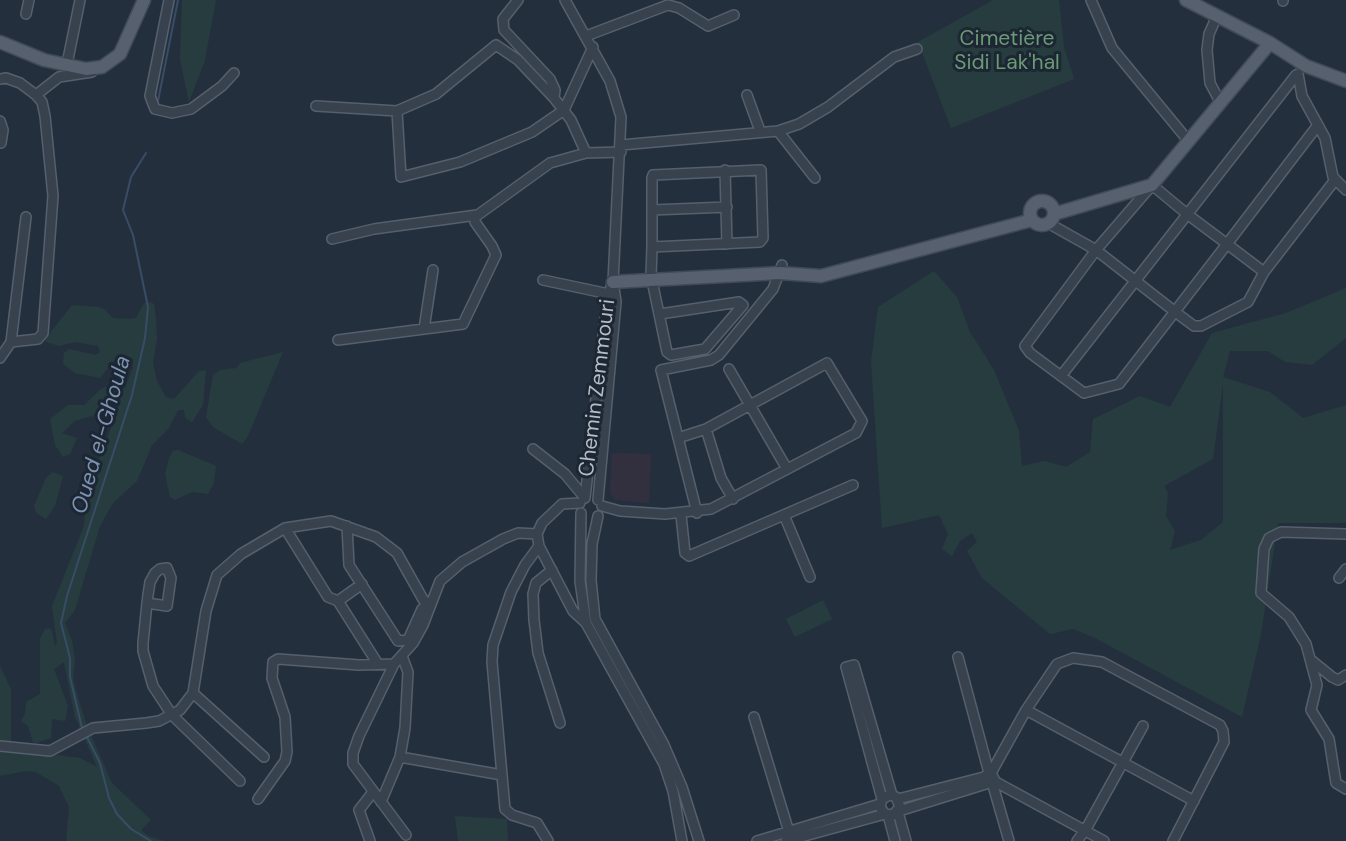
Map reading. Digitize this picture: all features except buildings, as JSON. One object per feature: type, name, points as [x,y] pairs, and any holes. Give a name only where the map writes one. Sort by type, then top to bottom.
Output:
[{"type":"main road","points":[[0,42],[44,60],[86,69],[102,68],[120,54],[144,0]]},
{"type":"main road","points":[[1186,0],[1267,42],[1306,66],[1346,81]]},
{"type":"main road","points":[[1052,215],[1152,185],[1267,42]]},
{"type":"main road","points":[[1031,217],[1037,224],[1052,215],[1151,181],[1267,42]]},
{"type":"main road","points":[[1031,217],[1034,203],[1039,201],[1050,203],[1052,215]]},
{"type":"main road","points":[[612,284],[652,278],[781,269],[820,270],[1031,217]]},
{"type":"street","points":[[26,14],[29,0]]},
{"type":"street","points":[[67,64],[80,0]]},
{"type":"street","points":[[169,0],[150,96],[155,109],[172,114],[191,110],[222,86],[234,73]]},
{"type":"street","points":[[518,0],[505,16],[504,30],[550,80],[555,90],[554,98]]},
{"type":"street","points":[[543,280],[612,284],[621,117],[616,98],[593,47],[565,0]]},
{"type":"street","points":[[1091,0],[1112,48],[1186,138]]},
{"type":"street","points":[[586,36],[668,5],[679,8],[708,26],[734,15]]},
{"type":"street","points":[[1217,16],[1209,34],[1208,50],[1210,83],[1218,98]]},
{"type":"street","points":[[316,105],[397,111],[436,94],[496,45],[518,60],[564,110],[577,130],[586,153]]},
{"type":"street","points":[[397,111],[400,176],[403,178],[460,162],[532,132],[564,110],[593,47]]},
{"type":"street","points":[[332,240],[374,230],[477,215],[550,163],[586,153],[760,131],[778,131],[799,124],[828,107],[894,57],[917,49]]},
{"type":"street","points":[[1061,376],[1296,75],[1306,66]]},
{"type":"street","points":[[36,95],[59,76],[81,74],[102,68]]},
{"type":"street","points":[[1296,75],[1302,96],[1325,138],[1335,180],[1346,190]]},
{"type":"street","points":[[0,79],[6,78],[20,83],[42,102],[53,196],[43,333],[38,339],[11,342]]},
{"type":"street","points":[[747,95],[760,131]]},
{"type":"street","points":[[0,121],[3,130],[1,143]]},
{"type":"street","points":[[1264,272],[1227,244],[1187,214],[1152,185],[1096,250],[1024,346],[1030,353],[1084,393],[1119,384],[1227,244],[1318,124]]},
{"type":"street","points":[[778,131],[815,178]]},
{"type":"street","points":[[726,170],[727,244]]},
{"type":"street","points":[[652,247],[760,242],[764,238],[761,170],[726,170],[653,176],[652,210],[652,247],[652,278],[667,352],[671,355],[705,349],[743,305],[740,302],[660,314]]},
{"type":"street","points":[[1052,215],[1137,280],[1174,312],[1194,326],[1201,326],[1248,302],[1264,272],[1335,180]]},
{"type":"street","points":[[652,210],[727,207]]},
{"type":"street","points":[[338,340],[424,330],[465,322],[495,259],[492,246],[474,222],[477,215]]},
{"type":"street","points":[[0,358],[11,342],[26,217]]},
{"type":"street","points":[[697,513],[661,370],[711,360],[719,355],[773,289],[781,269]]},
{"type":"street","points":[[424,330],[433,270]]},
{"type":"street","name":"Chemin Zemmouri","points":[[612,284],[582,505],[580,581],[586,623],[664,764],[673,791],[682,841]]},
{"type":"street","name":"Chemin Zemmouri","points":[[612,284],[616,302],[602,441],[599,507],[592,544],[591,580],[595,619],[664,745],[682,788],[698,841]]},
{"type":"street","points":[[533,449],[565,474],[589,518],[599,507],[620,512],[681,515],[697,513],[733,499],[856,433],[862,422],[827,363],[706,429],[678,438]]},
{"type":"street","points":[[729,369],[786,469]]},
{"type":"street","points":[[706,429],[721,478],[733,499]]},
{"type":"street","points":[[681,515],[685,553],[689,556],[853,485]]},
{"type":"street","name":"Chemin Zemmouri","points":[[582,505],[592,496],[599,507]]},
{"type":"street","points":[[582,505],[562,504],[542,523],[537,534],[539,546],[573,611],[586,623]]},
{"type":"street","points":[[784,515],[810,577]]},
{"type":"street","points":[[0,746],[50,751],[93,728],[146,723],[172,715],[186,705],[193,693],[206,611],[217,575],[241,554],[285,528],[322,520],[376,537],[389,546],[397,553],[427,602],[423,625],[394,664],[367,718],[353,753],[353,764],[406,835]]},
{"type":"street","points":[[347,526],[348,561],[400,642],[409,638],[440,581],[462,562],[503,538],[518,533],[537,534]]},
{"type":"street","points":[[285,528],[318,586],[327,597],[338,601],[376,661]]},
{"type":"street","points":[[1346,534],[1276,533],[1269,538],[1264,549],[1261,592],[1289,617],[1301,634],[1317,685],[1311,710],[1329,739],[1336,783],[1346,789]]},
{"type":"street","points":[[539,546],[515,582],[494,645],[493,681],[505,809],[512,815],[530,818],[537,823],[548,841]]},
{"type":"street","points":[[1339,578],[1346,569]]},
{"type":"street","points":[[552,570],[536,583],[533,594],[534,620],[538,652],[560,723]]},
{"type":"street","points":[[338,601],[362,584]]},
{"type":"street","points":[[147,603],[144,659],[153,686],[172,715],[240,781]]},
{"type":"street","points":[[381,802],[400,757],[405,728],[408,672],[402,656]]},
{"type":"street","points":[[958,657],[1009,841]]},
{"type":"street","points":[[757,841],[789,837],[990,778],[1026,710],[1057,664],[1076,658],[1102,662],[1220,725],[1225,736],[1224,742],[1173,841]]},
{"type":"street","points":[[258,799],[288,752],[285,717],[272,678],[273,662],[278,659],[359,665],[394,664]]},
{"type":"street","points":[[1311,660],[1338,680],[1346,675]]},
{"type":"street","points":[[889,809],[895,797],[854,665],[846,667],[889,809],[895,841]]},
{"type":"street","points":[[193,693],[264,757]]},
{"type":"street","points":[[1026,710],[1194,801]]},
{"type":"street","points":[[754,717],[789,837]]},
{"type":"street","points":[[1077,841],[1086,829],[1143,726]]},
{"type":"street","points":[[400,757],[502,775]]},
{"type":"street","points":[[895,797],[990,778],[1104,841]]},
{"type":"street","points":[[370,841],[359,810],[373,792]]},
{"type":"street","points":[[889,809],[895,797]]},
{"type":"street","points":[[889,809],[906,841]]},
{"type":"street","points":[[688,841],[698,841]]},
{"type":"shaded area","points":[[612,453],[651,454],[649,503],[615,500],[610,493]]},
{"type":"green space","points":[[182,0],[216,0],[205,60],[189,102],[180,60]]},
{"type":"green space","name":"Cimetière Sidi Lak'hal","points":[[993,0],[1059,0],[1064,47],[1074,79],[951,128],[918,42]]},
{"type":"green space","points":[[934,271],[957,297],[970,332],[994,370],[1019,431],[1022,466],[1044,461],[1066,467],[1090,452],[1093,419],[1140,396],[1170,407],[1212,333],[1286,313],[1346,288],[1346,338],[1312,365],[1285,362],[1268,351],[1230,351],[1223,377],[1270,392],[1303,418],[1346,405],[1346,523],[1278,523],[1261,634],[1242,717],[1093,637],[1073,629],[1050,634],[982,578],[967,551],[977,542],[972,533],[960,541],[952,556],[942,549],[948,534],[939,515],[882,528],[871,362],[878,307]],"holes":[[[1223,384],[1223,522],[1201,540],[1170,550],[1175,531],[1166,516],[1168,493],[1164,486],[1213,459]]]},
{"type":"green space","points":[[144,303],[154,304],[156,319],[157,339],[153,363],[157,381],[166,397],[174,399],[199,371],[206,370],[203,405],[192,422],[185,418],[184,410],[178,410],[169,428],[152,445],[137,481],[113,503],[100,526],[75,610],[65,623],[72,641],[75,659],[73,678],[78,698],[87,726],[112,783],[151,820],[141,830],[148,836],[164,841],[66,841],[69,807],[59,786],[36,772],[25,771],[0,776],[0,752],[15,750],[80,758],[97,767],[75,717],[64,662],[54,669],[68,706],[65,721],[52,719],[51,738],[36,743],[33,742],[28,726],[21,721],[25,714],[26,702],[40,694],[40,639],[45,629],[50,628],[55,646],[57,643],[52,606],[84,526],[86,492],[113,423],[105,412],[75,421],[62,433],[77,438],[70,454],[63,457],[55,445],[50,419],[68,405],[84,405],[101,389],[106,387],[118,392],[125,388],[133,368],[133,359],[123,355],[118,356],[100,378],[75,373],[63,364],[64,353],[69,349],[95,355],[100,352],[98,346],[75,342],[59,346],[46,342],[46,338],[72,305],[98,307],[104,309],[113,318],[131,319],[136,318]]},
{"type":"green space","points":[[283,352],[247,438],[242,444],[213,427],[206,417],[213,375],[220,370],[237,368],[240,363]]},
{"type":"green space","points":[[178,450],[216,466],[214,483],[208,494],[192,492],[175,500],[170,497],[165,474],[169,458],[173,451]]},
{"type":"green space","points":[[52,472],[63,476],[55,506],[46,519],[36,513],[34,506],[46,478]]},
{"type":"green space","points":[[823,600],[832,619],[795,637],[786,619]]},
{"type":"green space","points":[[0,666],[11,689],[11,741],[0,741]]},
{"type":"green space","points":[[455,816],[507,819],[508,841],[458,841]]},
{"type":"waterway","name":"Oued el-Ghoula","points":[[157,106],[178,0]]},
{"type":"waterway","name":"Oued el-Ghoula","points":[[82,728],[70,677],[70,658],[61,623],[67,596],[132,395],[145,338],[148,307],[133,235],[123,210],[131,177],[146,153]]},
{"type":"waterway","name":"Oued el-Ghoula","points":[[87,737],[100,763],[109,798],[117,814],[131,829],[151,841]]}]
